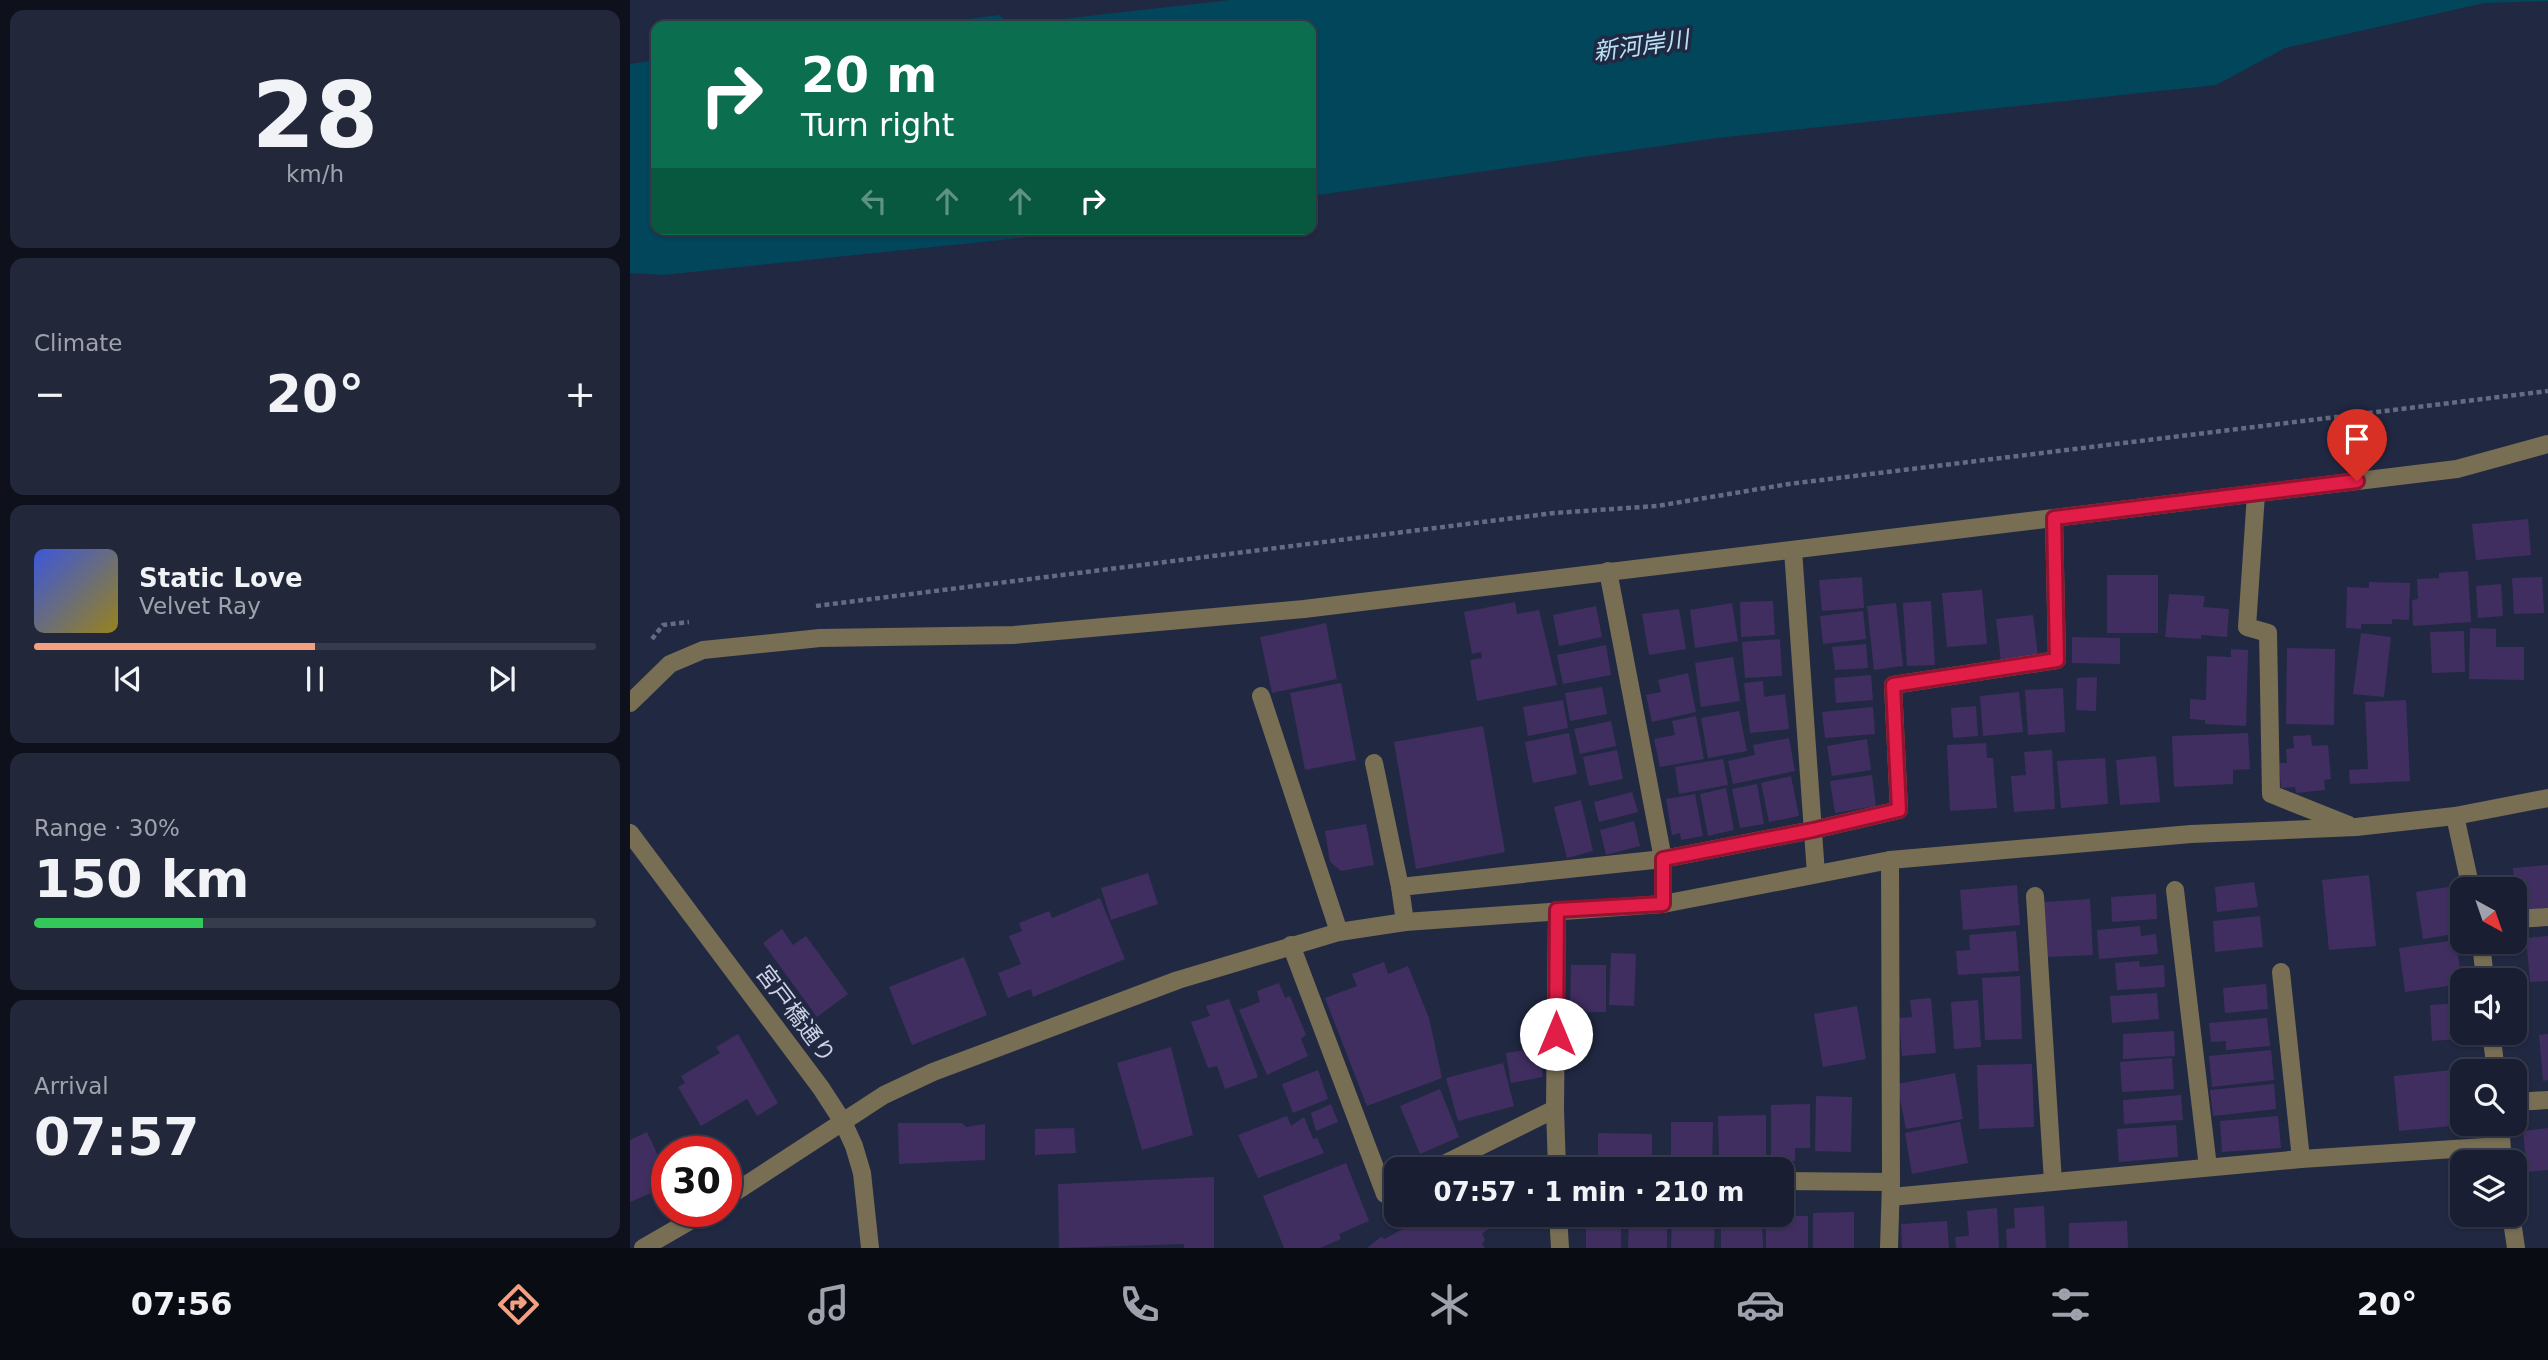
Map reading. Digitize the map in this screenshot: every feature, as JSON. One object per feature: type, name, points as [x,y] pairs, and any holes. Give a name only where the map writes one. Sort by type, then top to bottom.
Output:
[{"type":"street","points":[[630,703],[670,664],[703,650],[820,638],[1014,635],[1318,607],[2457,469],[2548,444]]},
{"type":"street","points":[[2256,494],[2246,627],[2268,633],[2271,794],[2356,827]]},
{"type":"street","points":[[1400,887],[1663,859],[1899,810],[1893,685],[2057,660],[2054,518]]},
{"type":"street","points":[[1793,550],[1816,874]]},
{"type":"street","points":[[1608,571],[1663,859],[1663,904]]},
{"type":"street","points":[[1261,696],[1339,932]]},
{"type":"street","points":[[1374,763],[1405,922]]},
{"type":"street","points":[[742,1188],[884,1095],[933,1072],[1178,980],[1339,932],[1405,922],[1663,904],[1890,860],[2191,834],[2356,827],[2455,816],[2548,798]]},
{"type":"street","points":[[2455,816],[2468,877]]},
{"type":"street","name":"宮戸橋通り","points":[[630,833],[821,1088],[843,1122],[862,1173],[870,1248]]},
{"type":"street","points":[[1889,1248],[1890,860]]},
{"type":"street","points":[[2175,890],[2208,1167]]},
{"type":"street","points":[[2035,897],[2053,1182]]},
{"type":"street","points":[[1557,910],[1557,1157]]},
{"type":"street","points":[[2527,919],[2548,918]]},
{"type":"street","points":[[1291,945],[1384,1191]]},
{"type":"street","points":[[2281,972],[2301,1159]]},
{"type":"street","points":[[2527,1101],[2548,1100]]},
{"type":"street","points":[[1458,1157],[1555,1109]]},
{"type":"street","points":[[1794,1182],[1891,1190],[2053,1182],[2301,1159],[2450,1155]]},
{"type":"street","points":[[643,1248],[679,1227]]},
{"type":"street","points":[[1559,1227],[1560,1248]]},
{"type":"street","points":[[2513,1227],[2516,1248]]},
{"type":"path","points":[[814,607],[1554,513],[1657,506],[1789,484],[2548,391]]},
{"type":"path","points":[[646,645],[663,625],[691,622]]},
{"type":"water","name":"新河岸川","points":[[1230,0],[2548,0],[2484,3],[2285,48],[2216,85],[1717,138],[1316,195],[1316,21],[1045,21]]},
{"type":"water","points":[[999,15],[1006,21],[952,21]]},
{"type":"water","points":[[651,61],[651,235],[1048,235],[663,275],[630,273],[630,64]]},
{"type":"building","points":[[2528,519],[2531,555],[2476,560],[2472,524]]},
{"type":"building","points":[[2468,571],[2471,622],[2413,626],[2412,600],[2418,599],[2417,579],[2439,578],[2439,573]]},
{"type":"building","points":[[2107,575],[2158,575],[2158,633],[2107,633]]},
{"type":"building","points":[[1862,577],[1864,608],[1822,611],[1819,580]]},
{"type":"building","points":[[2542,577],[2544,613],[2514,614],[2512,578]]},
{"type":"building","points":[[2369,582],[2410,583],[2409,620],[2392,619],[2392,624],[2361,624],[2361,629],[2346,628],[2347,587],[2369,588]]},
{"type":"building","points":[[2501,584],[2503,616],[2478,618],[2476,586]]},
{"type":"building","points":[[1982,590],[1987,644],[1947,647],[1942,593]]},
{"type":"building","points":[[2169,594],[2205,596],[2203,607],[2229,609],[2227,637],[2165,637]]},
{"type":"building","points":[[1773,601],[1775,635],[1741,637],[1740,602]]},
{"type":"building","points":[[1931,601],[1935,665],[1907,666],[1903,603]]},
{"type":"building","points":[[1515,602],[1517,614],[1539,610],[1557,685],[1477,701],[1470,660],[1482,658],[1481,652],[1472,654],[1464,612]]},
{"type":"building","points":[[1732,603],[1738,641],[1695,648],[1690,610]]},
{"type":"building","points":[[1896,603],[1903,666],[1874,670],[1867,606]]},
{"type":"building","points":[[1596,606],[1602,637],[1559,646],[1553,615]]},
{"type":"building","points":[[1679,609],[1686,649],[1649,655],[1642,614]]},
{"type":"building","points":[[1863,611],[1866,639],[1823,644],[1820,616]]},
{"type":"building","points":[[2033,615],[2038,656],[2001,661],[1996,619]]},
{"type":"building","points":[[1326,623],[1337,679],[1272,693],[1260,637]]},
{"type":"building","points":[[2470,628],[2496,629],[2496,647],[2524,647],[2524,680],[2469,679]]},
{"type":"building","points":[[2464,631],[2465,672],[2432,673],[2430,632]]},
{"type":"building","points":[[2361,633],[2391,637],[2384,697],[2353,694]]},
{"type":"building","points":[[2072,637],[2120,638],[2120,664],[2072,663]]},
{"type":"building","points":[[1780,639],[1782,676],[1745,678],[1742,642]]},
{"type":"building","points":[[1866,644],[1868,668],[1835,670],[1832,647]]},
{"type":"building","points":[[1606,645],[1611,675],[1563,684],[1557,655]]},
{"type":"building","points":[[2287,648],[2335,649],[2334,725],[2286,724]]},
{"type":"building","points":[[2231,649],[2248,650],[2246,726],[2205,724],[2205,720],[2190,719],[2190,699],[2206,700],[2207,656],[2231,657]]},
{"type":"building","points":[[1733,657],[1740,701],[1701,707],[1695,663]]},
{"type":"building","points":[[1688,673],[1696,712],[1652,722],[1646,695],[1661,692],[1658,680]]},
{"type":"building","points":[[1871,675],[1873,700],[1836,703],[1834,678]]},
{"type":"building","points":[[2097,677],[2096,711],[2076,710],[2077,678]]},
{"type":"building","points":[[1763,681],[1764,697],[1785,694],[1789,729],[1750,733],[1744,683]]},
{"type":"building","points":[[1341,683],[1356,760],[1305,770],[1290,693]]},
{"type":"building","points":[[1602,687],[1607,714],[1570,721],[1565,693]]},
{"type":"building","points":[[2063,688],[2065,732],[2028,735],[2025,690]]},
{"type":"building","points":[[2019,692],[2023,732],[1983,736],[1980,696]]},
{"type":"building","points":[[1563,700],[1568,728],[1528,736],[1523,707]]},
{"type":"building","points":[[2406,700],[2410,781],[2350,784],[2349,770],[2368,769],[2365,702]]},
{"type":"building","points":[[1976,706],[1978,736],[1953,738],[1951,708]]},
{"type":"building","points":[[1873,707],[1875,734],[1825,738],[1822,712]]},
{"type":"building","points":[[1739,711],[1747,751],[1708,758],[1701,718]]},
{"type":"building","points":[[1696,716],[1704,759],[1660,767],[1654,739],[1675,735],[1672,721]]},
{"type":"building","points":[[1611,721],[1616,746],[1580,754],[1574,729]]},
{"type":"building","points":[[1483,726],[1505,852],[1416,869],[1394,742]]},
{"type":"building","points":[[1569,733],[1577,774],[1533,783],[1525,742]]},
{"type":"building","points":[[2248,733],[2250,769],[2233,770],[2233,784],[2174,787],[2172,736]]},
{"type":"building","points":[[2311,735],[2312,746],[2328,745],[2331,779],[2324,780],[2325,790],[2296,793],[2295,787],[2281,788],[2279,763],[2287,763],[2286,749],[2294,748],[2293,736]]},
{"type":"building","points":[[1789,738],[1795,771],[1733,784],[1728,761],[1755,755],[1753,745]]},
{"type":"building","points":[[1867,739],[1871,770],[1832,776],[1827,746]]},
{"type":"building","points":[[1986,743],[1987,758],[1993,758],[1997,808],[1950,811],[1947,745]]},
{"type":"building","points":[[1617,750],[1623,779],[1589,786],[1583,757]]},
{"type":"building","points":[[2052,750],[2055,809],[2014,812],[2011,776],[2026,775],[2024,752]]},
{"type":"building","points":[[2156,756],[2160,802],[2120,805],[2116,760]]},
{"type":"building","points":[[2105,758],[2108,804],[2061,808],[2057,761]]},
{"type":"building","points":[[1723,759],[1728,785],[1679,794],[1675,767]]},
{"type":"building","points":[[1872,775],[1876,806],[1835,813],[1830,781]]},
{"type":"building","points":[[1791,776],[1799,816],[1769,822],[1761,783]]},
{"type":"building","points":[[1757,784],[1764,824],[1740,828],[1732,789]]},
{"type":"building","points":[[1726,788],[1734,830],[1708,836],[1700,794]]},
{"type":"building","points":[[1632,792],[1638,812],[1599,822],[1594,802]]},
{"type":"building","points":[[1695,794],[1703,836],[1681,840],[1680,833],[1672,835],[1666,799]]},
{"type":"building","points":[[1581,800],[1593,851],[1567,858],[1554,807]]},
{"type":"building","points":[[1634,821],[1640,846],[1606,855],[1600,830]]},
{"type":"building","points":[[1366,824],[1374,865],[1341,871],[1330,862],[1325,831]]},
{"type":"building","points":[[2548,865],[2548,908],[2527,909],[2527,877],[2514,877],[2513,868]]},
{"type":"building","points":[[1148,873],[1158,904],[1111,920],[1101,888]]},
{"type":"building","points":[[2369,875],[2376,946],[2329,950],[2322,880]]},
{"type":"building","points":[[2254,882],[2258,907],[2217,912],[2215,887]]},
{"type":"building","points":[[2017,885],[2020,925],[1963,930],[1960,890]]},
{"type":"building","points":[[2448,887],[2450,935],[2423,939],[2416,892]]},
{"type":"building","points":[[2156,894],[2157,919],[2112,922],[2111,897]]},
{"type":"building","points":[[1100,898],[1125,959],[1033,997],[1031,989],[1008,998],[998,973],[1021,964],[1009,936],[1022,931],[1019,923],[1049,911],[1052,918]]},
{"type":"building","points":[[2090,899],[2093,955],[2046,957],[2044,902]]},
{"type":"building","points":[[2260,916],[2263,947],[2215,952],[2213,921]]},
{"type":"building","points":[[2140,926],[2141,936],[2156,934],[2158,954],[2099,959],[2097,930]]},
{"type":"building","points":[[782,929],[793,945],[806,936],[848,994],[817,1017],[763,943]]},
{"type":"building","points":[[2016,931],[2019,971],[1958,975],[1956,951],[1970,950],[1969,935]]},
{"type":"building","points":[[2548,936],[2548,981],[2530,982],[2527,938]]},
{"type":"building","points":[[2450,941],[2450,954],[2458,954],[2460,968],[2450,968],[2450,986],[2405,992],[2399,948]]},
{"type":"building","points":[[1611,953],[1636,954],[1634,1006],[1609,1005]]},
{"type":"building","points":[[964,957],[987,1015],[912,1045],[889,987]]},
{"type":"building","points":[[2139,961],[2140,967],[2164,965],[2165,987],[2117,990],[2115,963]]},
{"type":"building","points":[[1384,962],[1388,974],[1408,966],[1429,1018],[1442,1078],[1367,1106],[1325,998],[1357,986],[1352,974]]},
{"type":"building","points":[[1571,965],[1606,965],[1606,1012],[1570,1012]]},
{"type":"building","points":[[2020,976],[2022,1039],[1985,1040],[1982,978]]},
{"type":"building","points":[[1279,983],[1285,998],[1290,996],[1306,1035],[1301,1039],[1308,1056],[1267,1075],[1239,1010],[1260,1002],[1257,991]]},
{"type":"building","points":[[2266,984],[2268,1009],[2225,1013],[2223,988]]},
{"type":"building","points":[[2157,993],[2159,1019],[2112,1023],[2110,996]]},
{"type":"building","points":[[1931,998],[1936,1053],[1902,1056],[1899,1018],[1912,1017],[1910,1000]]},
{"type":"building","points":[[1229,999],[1258,1077],[1225,1089],[1217,1066],[1208,1068],[1191,1022],[1210,1016],[1206,1006]]},
{"type":"building","points":[[1978,1000],[1981,1047],[1954,1049],[1951,1002]]},
{"type":"building","points":[[2450,1004],[2450,1040],[2432,1041],[2430,1005]]},
{"type":"building","points":[[1857,1006],[1866,1059],[1823,1067],[1814,1014]]},
{"type":"building","points":[[2267,1018],[2270,1046],[2226,1050],[2226,1041],[2211,1042],[2209,1023]]},
{"type":"building","points":[[2174,1031],[2175,1056],[2123,1059],[2123,1034]]},
{"type":"building","points":[[738,1034],[778,1103],[757,1116],[747,1099],[701,1126],[678,1087],[685,1083],[681,1076],[720,1053],[716,1047]]},
{"type":"building","points":[[2548,1034],[2548,1080],[2543,1081],[2539,1035]]},
{"type":"building","points":[[1171,1047],[1193,1135],[1142,1150],[1117,1063]]},
{"type":"building","points":[[1538,1048],[1543,1077],[1511,1083],[1506,1053]]},
{"type":"building","points":[[2271,1050],[2274,1080],[2212,1087],[2209,1056]]},
{"type":"building","points":[[2172,1058],[2174,1089],[2122,1092],[2120,1062]]},
{"type":"building","points":[[1503,1063],[1514,1106],[1458,1121],[1446,1078]]},
{"type":"building","points":[[2032,1064],[2034,1127],[1979,1129],[1977,1065]]},
{"type":"building","points":[[1318,1070],[1328,1099],[1293,1113],[1282,1084]]},
{"type":"building","points":[[2450,1070],[2450,1126],[2399,1131],[2394,1076]]},
{"type":"building","points":[[1955,1073],[1963,1119],[1906,1129],[1897,1084]]},
{"type":"building","points":[[2274,1084],[2276,1109],[2213,1116],[2210,1090]]},
{"type":"building","points":[[1440,1089],[1459,1137],[1420,1154],[1400,1106]]},
{"type":"building","points":[[2181,1095],[2183,1120],[2124,1124],[2123,1100]]},
{"type":"building","points":[[1816,1096],[1852,1097],[1851,1152],[1815,1151]]},
{"type":"building","points":[[1331,1104],[1338,1122],[1316,1131],[1311,1113]]},
{"type":"building","points":[[1810,1104],[1810,1148],[1795,1148],[1795,1161],[1794,1157],[1771,1157],[1771,1105]]},
{"type":"building","points":[[1766,1115],[1766,1157],[1719,1157],[1718,1116]]},
{"type":"building","points":[[1287,1116],[1291,1126],[1304,1117],[1313,1139],[1317,1138],[1324,1153],[1258,1178],[1238,1135]]},
{"type":"building","points":[[2278,1116],[2281,1148],[2222,1152],[2220,1121]]},
{"type":"building","points":[[1671,1122],[1713,1122],[1712,1157],[1671,1157]]},
{"type":"building","points":[[1960,1122],[1968,1163],[1912,1174],[1905,1133]]},
{"type":"building","points":[[898,1123],[962,1123],[966,1127],[985,1124],[985,1160],[899,1164]]},
{"type":"building","points":[[2176,1125],[2178,1157],[2119,1162],[2117,1129]]},
{"type":"building","points":[[1074,1128],[1076,1153],[1035,1155],[1035,1129]]},
{"type":"building","points":[[2548,1128],[2548,1170],[2527,1172],[2527,1150],[2523,1136],[2527,1136],[2527,1131]]},
{"type":"building","points":[[647,1132],[651,1141],[651,1193],[630,1202],[630,1140]]},
{"type":"building","points":[[1598,1133],[1652,1134],[1652,1157],[1598,1157]]},
{"type":"building","points":[[1346,1163],[1369,1221],[1339,1234],[1341,1239],[1320,1248],[1284,1248],[1263,1196]]},
{"type":"building","points":[[1214,1177],[1214,1248],[1184,1248],[1184,1244],[1059,1248],[1058,1184]]},
{"type":"building","points":[[2044,1206],[2046,1248],[2007,1248],[2006,1229],[2015,1228],[2014,1208]]},
{"type":"building","points":[[1997,1208],[1999,1248],[1956,1248],[1955,1237],[1969,1236],[1967,1211]]},
{"type":"building","points":[[1854,1212],[1854,1248],[1813,1248],[1813,1213]]},
{"type":"building","points":[[1794,1216],[1808,1216],[1808,1248],[1766,1248],[1766,1227],[1794,1227]]},
{"type":"building","points":[[1947,1221],[1949,1248],[1902,1248],[1901,1224]]},
{"type":"building","points":[[2127,1221],[2128,1248],[2069,1248],[2069,1223]]},
{"type":"building","points":[[1406,1227],[1490,1227],[1482,1234],[1485,1248],[1367,1248],[1381,1237],[1385,1239]]},
{"type":"building","points":[[1586,1227],[1621,1227],[1621,1248],[1586,1248]]},
{"type":"building","points":[[1629,1227],[1667,1227],[1667,1248],[1628,1248]]},
{"type":"building","points":[[1672,1227],[1715,1227],[1714,1248],[1671,1248]]},
{"type":"building","points":[[1721,1227],[1762,1227],[1763,1248],[1721,1248]]},
{"type":"route","points":[[1556,1034],[1557,910],[1663,904],[1663,859],[1899,810],[1893,685],[2057,660],[2054,518],[2357,481]]}]
